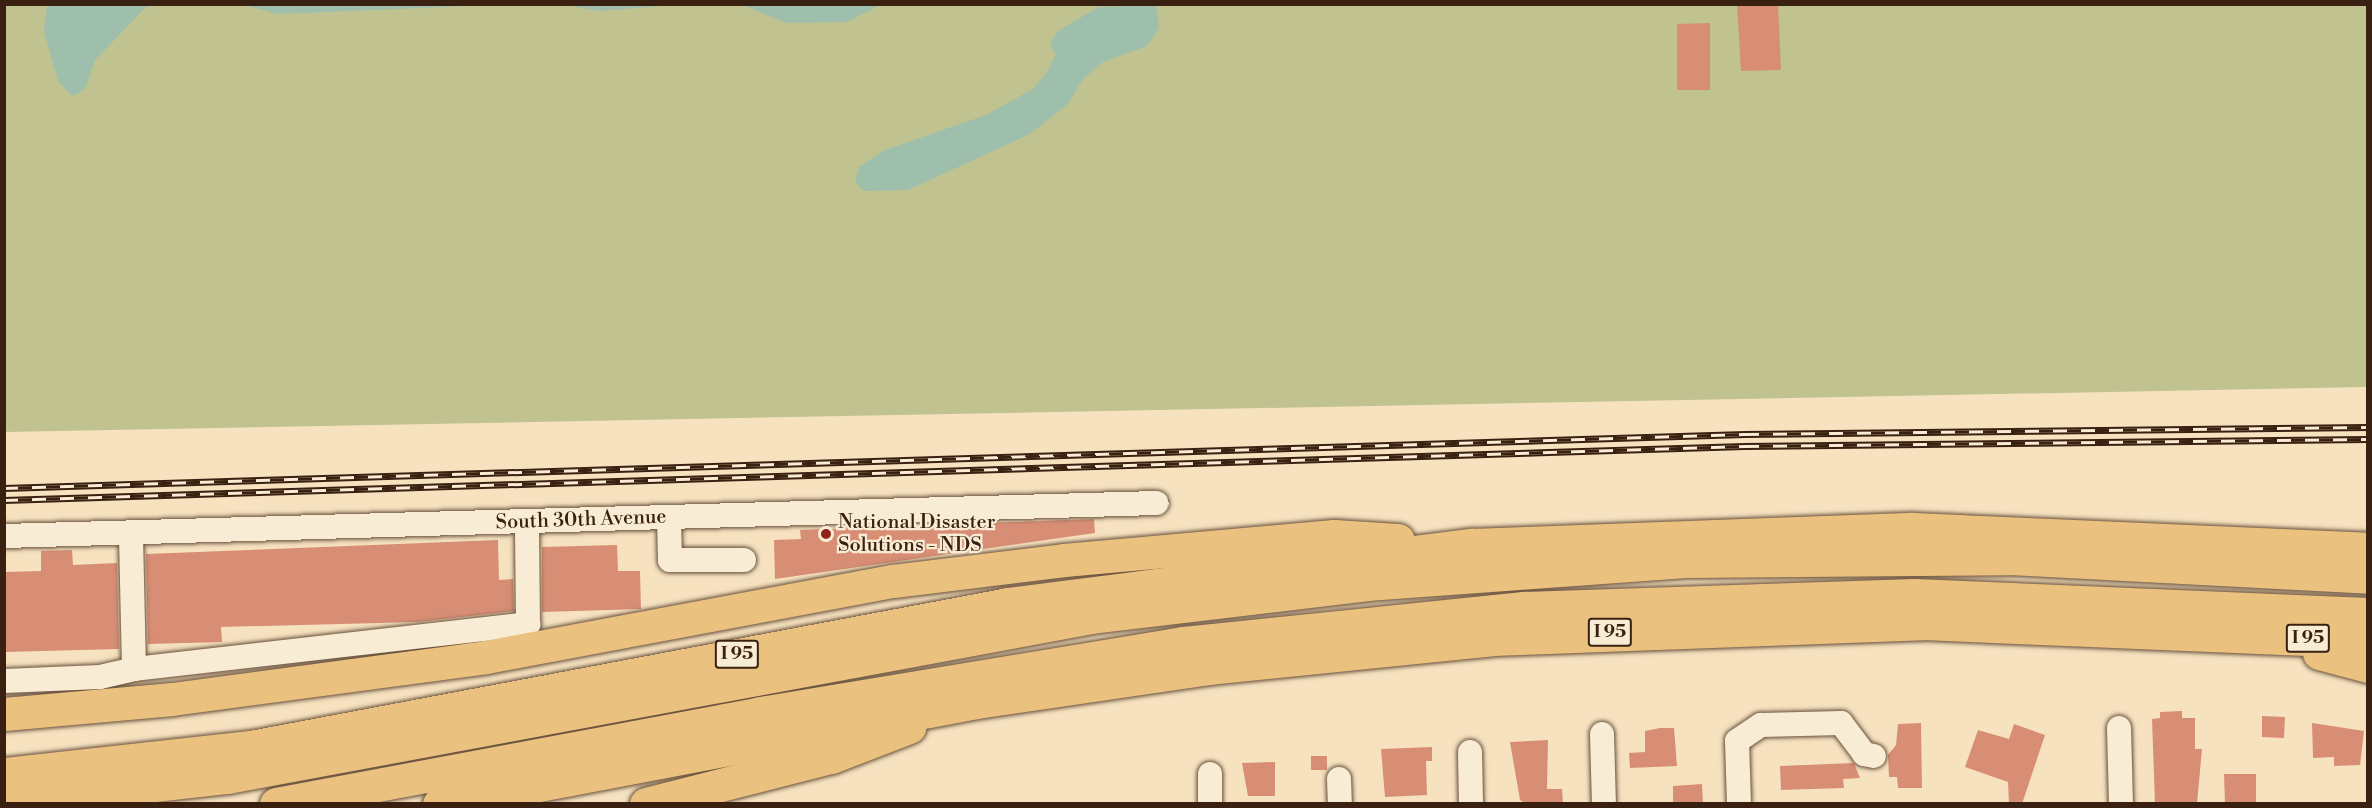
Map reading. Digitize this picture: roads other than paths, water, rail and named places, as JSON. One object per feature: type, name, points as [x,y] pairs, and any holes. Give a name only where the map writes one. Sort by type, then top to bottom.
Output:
[{"type":"highway","name":"I 95","points":[[4,774],[256,746],[1008,604],[1471,546],[1683,533],[1913,529],[2367,549]]},
{"type":"highway","points":[[4,714],[172,699],[486,657],[893,582],[1076,558],[1334,536],[1471,546]]},
{"type":"highway","points":[[4,802],[227,777],[1092,617],[1366,584],[1685,561],[2010,558],[2367,577]]},
{"type":"highway","points":[[276,804],[760,713],[1183,643],[1524,608],[1914,595],[2367,614]]},
{"type":"highway","name":"I 95","points":[[439,804],[976,702],[1342,652],[1680,628],[1923,623],[2248,634],[2367,642]]},
{"type":"highway","points":[[2248,634],[2367,666]]},
{"type":"highway","points":[[646,804],[831,757],[976,702]]},
{"type":"street","name":"South 30th Avenue","points":[[4,536],[1157,503]]},
{"type":"street","points":[[669,518],[670,560],[744,560]]},
{"type":"street","points":[[4,681],[100,677],[134,669],[528,624],[526,521]]},
{"type":"street","points":[[131,533],[134,669]]},
{"type":"street","points":[[1738,804],[1737,741],[1761,725],[1833,721],[1841,723],[1864,754],[1874,756]]},
{"type":"street","points":[[2119,728],[2121,804]]},
{"type":"street","points":[[1602,734],[1604,804]]},
{"type":"street","points":[[1470,752],[1471,804]]},
{"type":"street","points":[[1210,774],[1210,804]]},
{"type":"street","points":[[1339,779],[1340,804]]},
{"type":"railway","points":[[4,488],[1745,434],[2368,427]]},
{"type":"railway","points":[[4,500],[1745,446],[2368,439]]},
{"type":"place","name":"National Disaster Solutions - NDS","points":[[826,534]]}]
